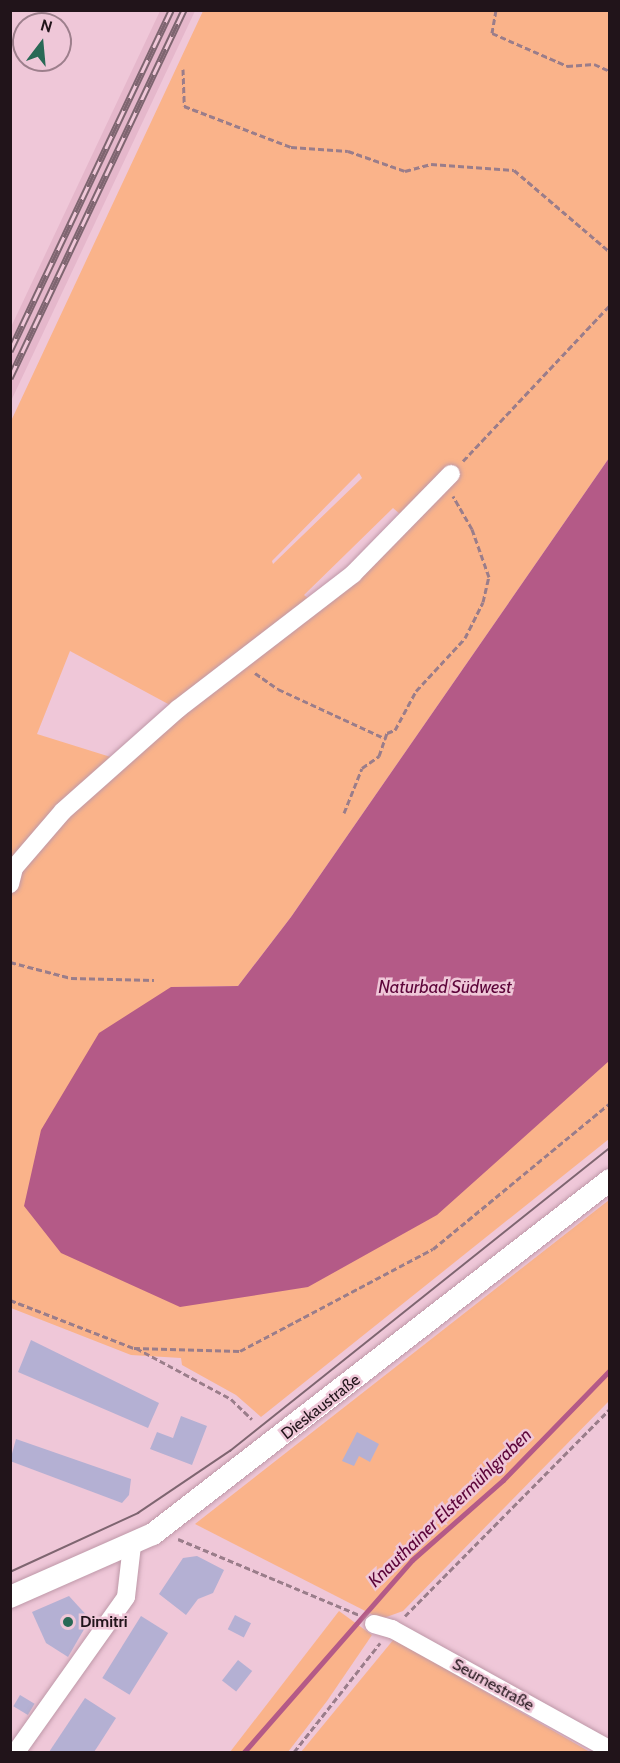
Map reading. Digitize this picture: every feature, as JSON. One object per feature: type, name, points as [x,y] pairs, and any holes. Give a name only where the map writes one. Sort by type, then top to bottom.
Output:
[{"type":"main road","name":"Dieskaustraße","points":[[10,1597],[153,1534],[609,1180]]},
{"type":"street","points":[[10,884],[14,868],[63,811],[239,662],[353,574],[447,478]]},
{"type":"street","points":[[16,1752],[126,1597],[132,1545]]},
{"type":"street","name":"Seumestraße","points":[[383,1627],[609,1750]]},
{"type":"path","points":[[496,10],[492,33],[567,66],[594,64],[609,71]]},
{"type":"path","points":[[183,69],[184,105],[291,147],[348,151],[405,171],[431,164],[514,170],[609,252]]},
{"type":"path","points":[[344,813],[362,768],[379,756],[386,739],[416,691],[465,638],[489,577],[462,507],[447,478],[609,304]]},
{"type":"path","points":[[239,662],[278,689],[386,739]]},
{"type":"path","points":[[10,962],[71,978],[154,980]]},
{"type":"path","points":[[134,1348],[240,1351],[433,1249],[609,1102]]},
{"type":"path","points":[[10,1300],[134,1348],[231,1399],[252,1419]]},
{"type":"path","points":[[294,1752],[383,1627],[609,1409]]},
{"type":"path","points":[[153,1534],[194,1543],[348,1607]]},
{"type":"shaded area","points":[[160,11],[195,11],[11,401],[11,327]]},
{"type":"shaded area","points":[[203,11],[609,11],[609,458],[291,917],[238,986],[171,987],[609,1060],[609,1139],[261,1417],[236,1395],[182,1365],[181,1358],[131,1355],[11,1308],[11,421]],"holes":[[[359,473],[362,478],[273,564],[272,561]],[[393,508],[400,514],[347,572],[309,599],[304,595]],[[70,651],[170,705],[117,759],[37,734]]]},
{"type":"shaded area","points":[[609,1200],[609,1401],[403,1611],[381,1619],[195,1524]]},
{"type":"shaded area","points":[[339,1611],[372,1635],[327,1701],[288,1752],[230,1752]]},
{"type":"shaded area","points":[[394,1639],[590,1752],[301,1752]]},
{"type":"water","name":"Naturbad Südwest","points":[[609,458],[609,1061],[437,1215],[308,1287],[180,1307],[61,1253],[24,1206],[41,1130],[99,1033],[171,987],[238,986],[291,917]]},
{"type":"building","points":[[31,1340],[159,1403],[148,1428],[18,1372]]},
{"type":"building","points":[[181,1416],[207,1426],[192,1465],[150,1449],[157,1432],[173,1438]]},
{"type":"building","points":[[357,1432],[379,1444],[370,1462],[359,1456],[354,1466],[342,1461]]},
{"type":"building","points":[[16,1439],[131,1479],[129,1495],[122,1503],[10,1461]]},
{"type":"building","points":[[197,1556],[224,1570],[213,1593],[198,1599],[186,1615],[159,1594],[183,1558]]},
{"type":"building","points":[[69,1596],[90,1619],[68,1657],[46,1643],[32,1612]]},
{"type":"building","points":[[235,1615],[251,1623],[244,1637],[228,1629]]},
{"type":"building","points":[[141,1616],[168,1633],[129,1695],[102,1678]]},
{"type":"building","points":[[238,1660],[252,1671],[236,1692],[222,1680]]},
{"type":"building","points":[[20,1695],[35,1704],[28,1715],[13,1706]]},
{"type":"building","points":[[85,1698],[116,1718],[94,1752],[49,1752]]},
{"type":"waterway","name":"Knauthainer Elstermühlgraben","points":[[244,1752],[412,1560],[503,1480],[610,1370]]},
{"type":"tram line","points":[[10,1572],[138,1513],[230,1451],[610,1148]]},
{"type":"railway","points":[[10,351],[171,10]]},
{"type":"railway","points":[[10,378],[184,10]]},
{"type":"place","name":"Dimitri","points":[[68,1622]]}]
